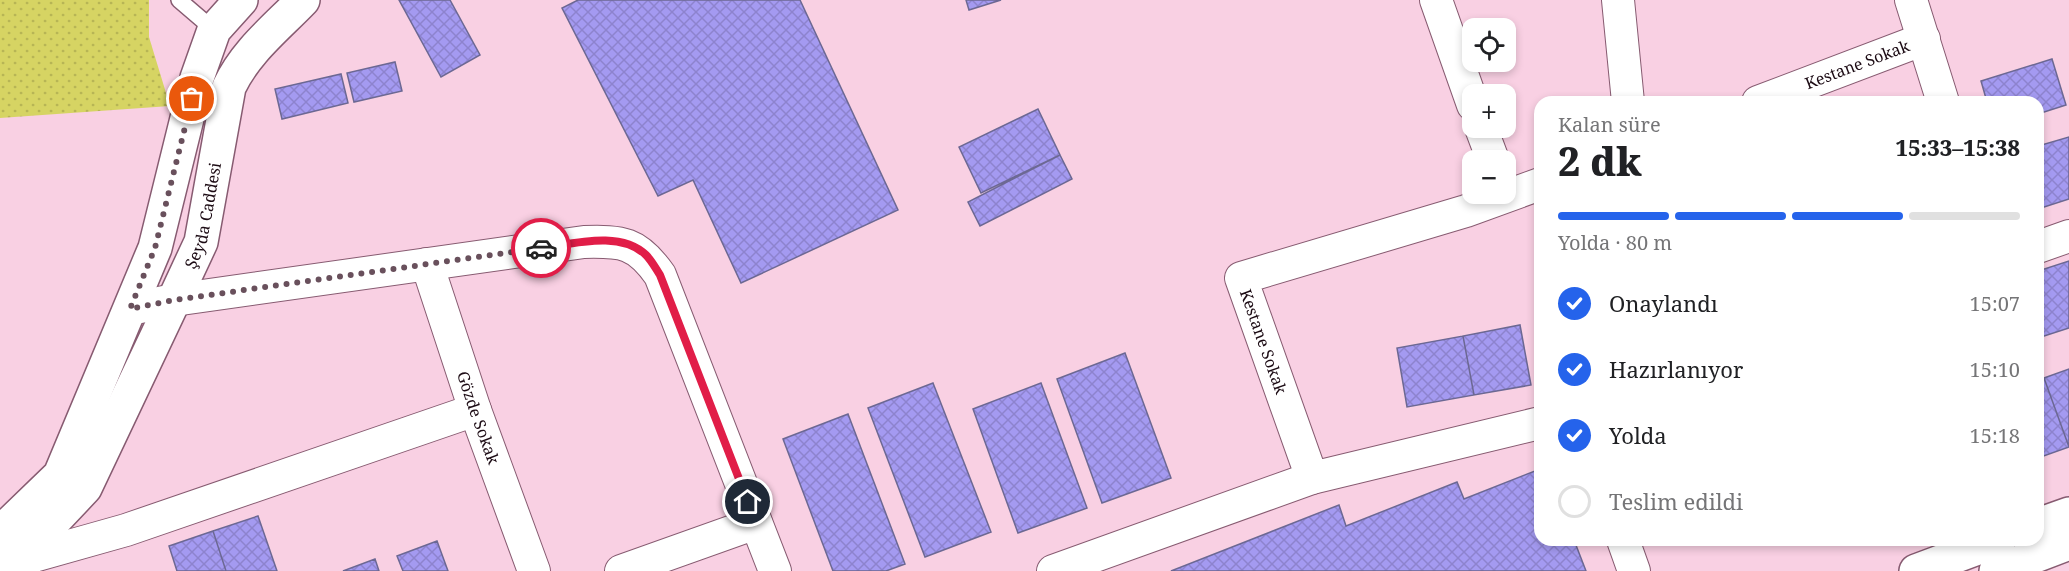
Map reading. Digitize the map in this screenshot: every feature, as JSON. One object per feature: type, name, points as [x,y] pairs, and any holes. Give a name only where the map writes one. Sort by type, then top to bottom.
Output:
[{"type":"main road","points":[[0,533],[60,475],[155,248],[197,78],[214,30],[241,0]]},
{"type":"main road","name":"Şeyda Caddesi","points":[[6,558],[85,488],[201,242],[229,87],[237,69],[250,51],[299,4]]},
{"type":"main road","points":[[2044,523],[2069,514]]},
{"type":"main road","points":[[1995,571],[2069,543]]},
{"type":"main road","points":[[1916,571],[1983,546]]},
{"type":"street","points":[[1436,0],[1466,84]]},
{"type":"street","points":[[1618,0],[1627,96]]},
{"type":"street","points":[[1911,0],[1941,96]]},
{"type":"street","name":"Kestane Sokak","points":[[1774,96],[1924,39]]},
{"type":"street","name":"Kestane Sokak","points":[[1516,191],[1534,185]]},
{"type":"street","name":"Kestane Sokak","points":[[1312,478],[1241,279],[1483,204]]},
{"type":"street","points":[[2044,245],[2069,236]]},
{"type":"street","points":[[130,309],[174,300],[584,242],[612,241],[633,246],[647,256],[660,275],[775,571]]},
{"type":"street","name":"Gözde Sokak","points":[[427,264],[475,410],[534,571]]},
{"type":"street","points":[[6,558],[126,530],[475,410]]},
{"type":"street","points":[[1053,571],[1312,478],[1534,424]]},
{"type":"street","points":[[621,571],[756,523]]},
{"type":"street","points":[[1625,546],[1634,571]]},
{"type":"lane","points":[[179,0],[214,30]]},
{"type":"shaded area","points":[[0,0],[149,0],[149,37],[170,106],[0,118]]},
{"type":"building","points":[[399,0],[450,0],[480,55],[441,77]]},
{"type":"building","points":[[578,0],[800,0],[898,210],[741,283],[693,180],[658,196],[562,8]]},
{"type":"building","points":[[966,0],[1001,0],[969,10]]},
{"type":"building","points":[[2052,59],[2066,105],[2044,112],[2044,96],[1985,96],[1981,81]]},
{"type":"building","points":[[395,62],[402,91],[354,102],[347,73]]},
{"type":"building","points":[[341,74],[348,103],[282,119],[275,89]]},
{"type":"building","points":[[1038,109],[1060,155],[981,193],[959,147]]},
{"type":"building","points":[[2069,137],[2069,199],[2044,207],[2044,144]]},
{"type":"building","points":[[1060,155],[1072,179],[980,226],[968,202]]},
{"type":"building","points":[[2069,261],[2069,328],[2044,336],[2044,269]]},
{"type":"building","points":[[1520,325],[1531,385],[1474,395],[1463,336]]},
{"type":"building","points":[[1463,336],[1474,395],[1407,407],[1397,348]]},
{"type":"building","points":[[1125,353],[1171,478],[1102,503],[1057,379]]},
{"type":"building","points":[[2069,369],[2069,447],[2044,378]]},
{"type":"building","points":[[2044,378],[2069,447],[2044,456]]},
{"type":"building","points":[[933,383],[991,532],[925,557],[868,408]]},
{"type":"building","points":[[1041,383],[1087,508],[1018,533],[973,409]]},
{"type":"building","points":[[848,414],[905,564],[886,571],[833,571],[783,439]]},
{"type":"building","points":[[1534,471],[1534,546],[1576,546],[1586,571],[1171,571],[1339,505],[1346,526],[1457,482],[1464,499]]},
{"type":"building","points":[[258,516],[277,571],[226,571],[213,531]]},
{"type":"building","points":[[213,531],[226,571],[177,571],[169,546]]},
{"type":"building","points":[[437,541],[448,571],[403,571],[397,556]]},
{"type":"building","points":[[375,559],[379,571],[343,571]]},
{"type":"way so far","points":[[192,99],[155,248],[130,309],[174,300],[541,248]]},
{"type":"route","points":[[541,248],[612,241],[633,246],[647,256],[660,275],[748,502]]}]
